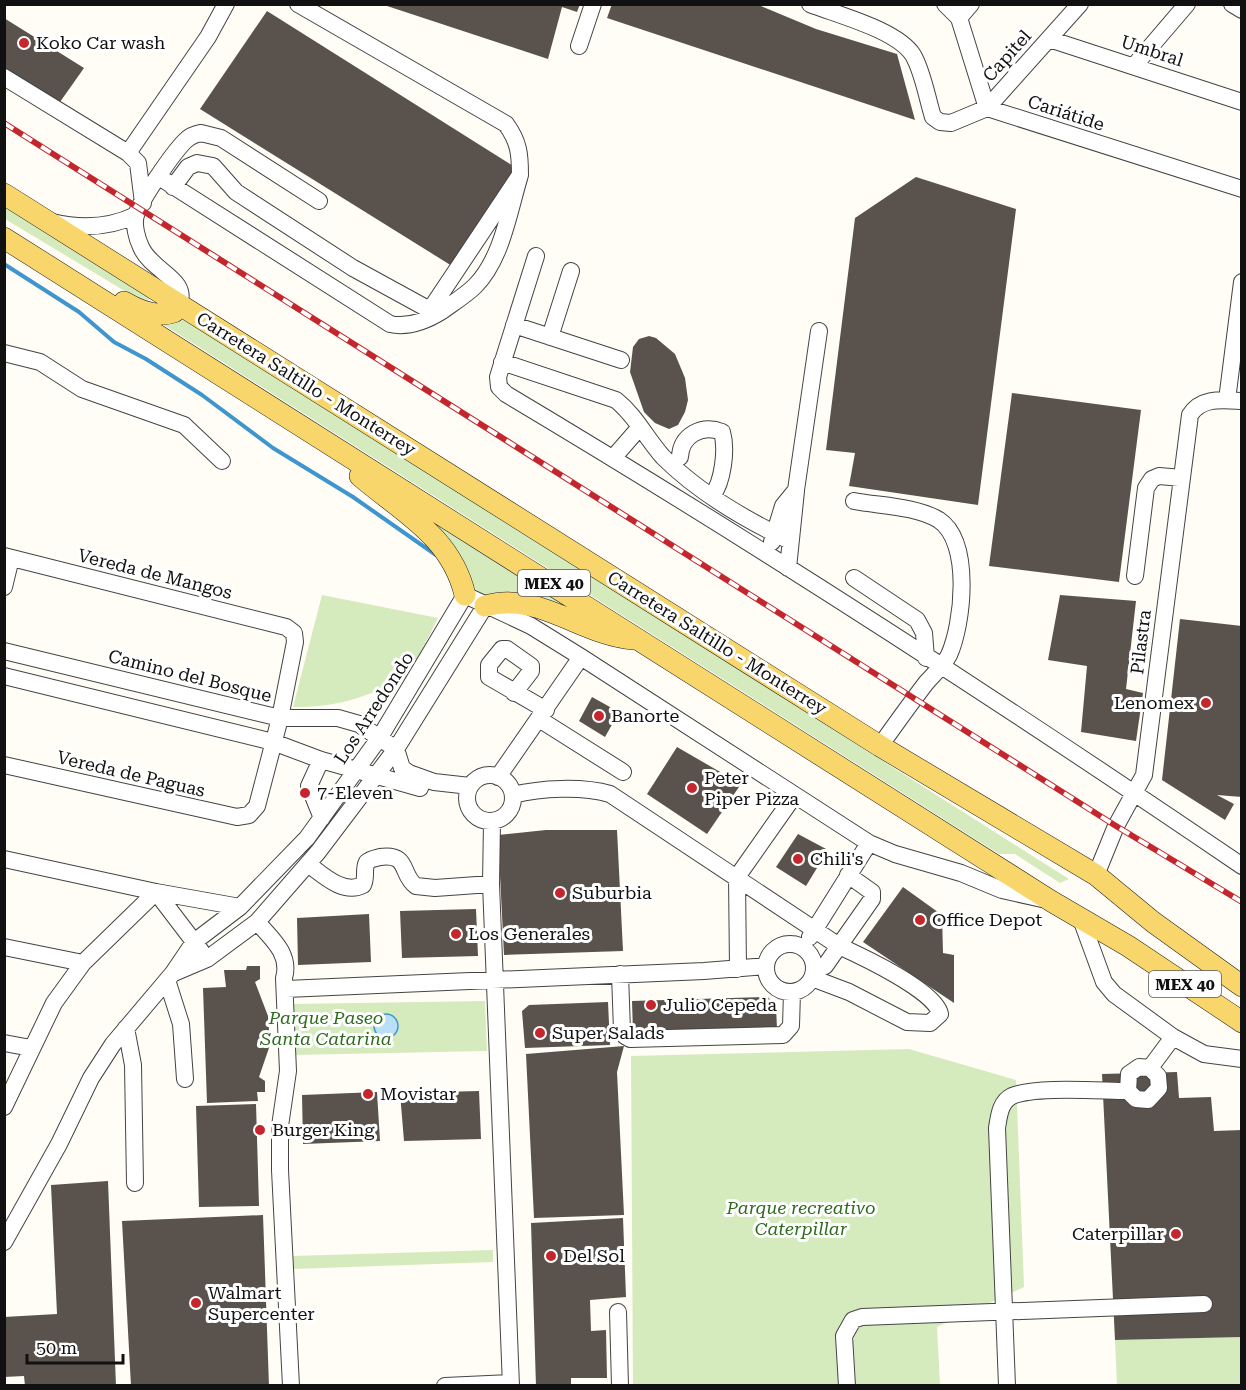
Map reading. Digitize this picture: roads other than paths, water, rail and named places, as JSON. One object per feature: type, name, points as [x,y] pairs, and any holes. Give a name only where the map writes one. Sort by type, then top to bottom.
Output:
[{"type":"main road","name":"Carretera Saltillo - Monterrey","points":[[4,194],[880,746],[1096,875],[1127,901],[1242,986]]},
{"type":"main road","points":[[4,232],[30,244],[133,308],[160,315],[174,312],[179,304]]},
{"type":"main road","name":"Carretera Saltillo - Monterrey","points":[[4,238],[340,453],[482,538],[1051,901],[1128,946],[1242,1022]]},
{"type":"main road","points":[[340,453],[360,476],[437,539],[452,559],[465,595]]},
{"type":"main road","points":[[485,606],[509,602],[527,603],[605,634],[641,639]]},
{"type":"main road","name":"MEX 40","points":[[1127,901],[1159,916],[1242,969]]},
{"type":"street","points":[[128,153],[208,37],[226,4]]},
{"type":"street","points":[[166,182],[390,324],[402,327],[434,312],[475,286],[488,270],[497,250],[520,176],[520,153],[517,138],[506,124],[298,4]]},
{"type":"street","points":[[579,46],[594,4]]},
{"type":"street","points":[[810,4],[890,36],[904,45],[914,56],[933,117],[940,122],[951,123],[987,108],[959,18],[945,4]]},
{"type":"street","points":[[959,18],[971,4]]},
{"type":"street","name":"Capitel","points":[[987,108],[1080,4]]},
{"type":"street","points":[[1134,66],[1186,4]]},
{"type":"street","points":[[1232,4],[1242,10]]},
{"type":"street","name":"Umbral","points":[[1049,39],[1242,102]]},
{"type":"street","points":[[4,77],[128,153],[138,163],[140,209],[137,235],[148,261],[178,285],[181,299],[179,304]]},
{"type":"street","name":"Cariátide","points":[[987,108],[1242,189]]},
{"type":"street","points":[[166,182],[184,141],[194,134],[212,134],[319,201]]},
{"type":"street","points":[[48,221],[73,226],[122,222],[140,209],[166,182],[197,162],[213,166],[236,192],[353,268],[434,312]]},
{"type":"street","points":[[434,312],[520,176]]},
{"type":"street","points":[[536,256],[502,362],[499,387],[506,394],[768,554],[1136,794],[1242,866]]},
{"type":"street","points":[[550,337],[571,271]]},
{"type":"street","points":[[1234,400],[1242,282]]},
{"type":"street","points":[[514,325],[621,360]]},
{"type":"street","points":[[788,568],[783,533],[783,506],[796,490],[819,331]]},
{"type":"street","points":[[4,353],[40,362],[82,389],[184,425],[222,461]]},
{"type":"street","points":[[502,362],[616,400],[629,410],[640,427],[671,457],[715,492],[783,533]]},
{"type":"street","name":"Pilastra","points":[[1096,875],[1116,826],[1136,794],[1144,775],[1190,415],[1196,406],[1204,402],[1234,400]]},
{"type":"street","points":[[613,458],[640,427]]},
{"type":"street","points":[[671,457],[686,440],[700,429],[712,428],[722,432],[724,440],[715,492]]},
{"type":"street","points":[[1135,576],[1146,488],[1152,479],[1159,476],[1182,478]]},
{"type":"street","points":[[854,501],[928,515],[941,522],[952,538],[960,560],[961,605],[958,626],[948,656],[933,663],[880,746]]},
{"type":"street","points":[[768,554],[783,533]]},
{"type":"street","points":[[4,587],[8,557]]},
{"type":"street","name":"Vereda de Mangos","points":[[8,557],[286,627],[294,633],[295,642],[280,718]]},
{"type":"street","points":[[854,578],[917,620],[924,633],[933,663]]},
{"type":"street","points":[[465,595],[531,626],[869,843],[895,854],[961,873],[1002,890],[1051,901]]},
{"type":"street","name":"Los Arredondo","points":[[4,1242],[59,1144],[91,1078],[126,1028],[170,976],[194,942],[240,907],[277,872],[322,818],[380,737],[465,595]]},
{"type":"street","points":[[185,1079],[180,1017],[170,976],[207,960],[253,925],[308,864],[396,749],[485,606]]},
{"type":"street","name":"Camino del Bosque","points":[[4,651],[280,718],[338,718],[358,724],[396,749]]},
{"type":"street","points":[[498,777],[581,657]]},
{"type":"street","points":[[4,676],[273,742],[321,760],[358,769],[376,777],[403,781],[433,792],[469,791]]},
{"type":"street","points":[[514,693],[623,772]]},
{"type":"street","points":[[273,742],[280,718]]},
{"type":"street","name":"Vereda de Paguas","points":[[4,765],[237,817],[249,815],[257,806],[273,742]]},
{"type":"street","points":[[396,749],[402,768],[409,773],[469,791]]},
{"type":"street","points":[[321,760],[309,786],[322,818]]},
{"type":"street","points":[[483,777],[498,777],[510,788],[513,795],[512,803],[505,815],[492,821],[474,814],[467,803],[469,791],[483,777]]},
{"type":"street","points":[[513,795],[573,790],[596,790],[610,794],[839,946],[868,960],[933,1000],[939,1007],[940,1014],[937,1020],[925,1024],[907,1022],[813,974]]},
{"type":"street","points":[[738,969],[737,877],[794,796]]},
{"type":"street","points":[[445,1386],[511,1384],[491,884],[492,821]]},
{"type":"street","points":[[804,948],[869,843]]},
{"type":"street","points":[[308,864],[333,882],[353,888],[363,885],[369,860],[384,857],[398,859],[404,864],[407,877],[416,886],[435,888],[491,884]]},
{"type":"street","points":[[4,859],[156,892],[240,907]]},
{"type":"street","points":[[813,974],[810,954],[804,948],[791,944],[777,948],[768,959],[766,966],[771,982],[784,991],[792,992],[801,990],[813,974],[825,966],[872,899],[872,892],[868,888],[848,875]]},
{"type":"street","points":[[156,892],[207,960]]},
{"type":"street","points":[[4,1107],[54,1003],[83,963],[156,892]]},
{"type":"street","points":[[1081,919],[1104,982],[1121,1000],[1173,1037],[1204,1054],[1242,1059]]},
{"type":"street","points":[[253,925],[268,946],[277,971],[285,984],[288,1071],[280,1126],[280,1170],[291,1386]]},
{"type":"street","points":[[4,947],[83,963]]},
{"type":"street","points":[[285,984],[496,980],[766,966]]},
{"type":"street","points":[[620,974],[622,1031],[630,1038],[783,1035],[791,1026],[792,992]]},
{"type":"street","points":[[126,1028],[133,1065],[135,1183]]},
{"type":"street","points":[[1150,1068],[1173,1037]]},
{"type":"street","points":[[4,1043],[31,1048]]},
{"type":"street","points":[[1007,1386],[997,1128],[1000,1108],[1011,1096],[1029,1092],[1128,1091],[1142,1100],[1153,1097],[1160,1082],[1150,1068],[1139,1067],[1129,1074],[1128,1091]]},
{"type":"street","points":[[846,1386],[844,1336],[853,1320],[861,1317],[1204,1304]]},
{"type":"street","points":[[618,1312],[620,1386]]},
{"type":"water","points":[[386,1014],[391,1015],[397,1021],[397,1031],[391,1037],[386,1038],[381,1037],[375,1031],[374,1026],[375,1021],[381,1015]]},
{"type":"waterway","points":[[4,264],[79,312],[114,342],[146,359],[202,395],[273,448],[353,497],[436,555]]},
{"type":"railway","points":[[4,123],[1116,826],[1242,902]]},
{"type":"place","name":"Koko Car wash","points":[[24,43]]},
{"type":"place","name":"Lenomex","points":[[1206,703]]},
{"type":"place","name":"Banorte","points":[[599,716]]},
{"type":"place","name":"Peter Piper Pizza","points":[[692,788]]},
{"type":"place","name":"7-Eleven","points":[[305,793]]},
{"type":"place","name":"Chili's","points":[[798,859]]},
{"type":"place","name":"Suburbia","points":[[560,893]]},
{"type":"place","name":"Office Depot","points":[[920,920]]},
{"type":"place","name":"Los Generales","points":[[456,934]]},
{"type":"place","name":"Julio Cepeda","points":[[651,1005]]},
{"type":"place","name":"Super Salads","points":[[540,1033]]},
{"type":"place","name":"Movistar","points":[[368,1094]]},
{"type":"place","name":"Burger King","points":[[260,1130]]},
{"type":"place","name":"Caterpillar","points":[[1176,1234]]},
{"type":"place","name":"Del Sol","points":[[551,1256]]},
{"type":"place","name":"Walmart Supercenter","points":[[196,1303]]},
{"type":"park label","name":"Parque Paseo Santa Catarina","points":[[326,1028]]},
{"type":"park label","name":"Parque recreativo Caterpillar","points":[[801,1218]]}]
